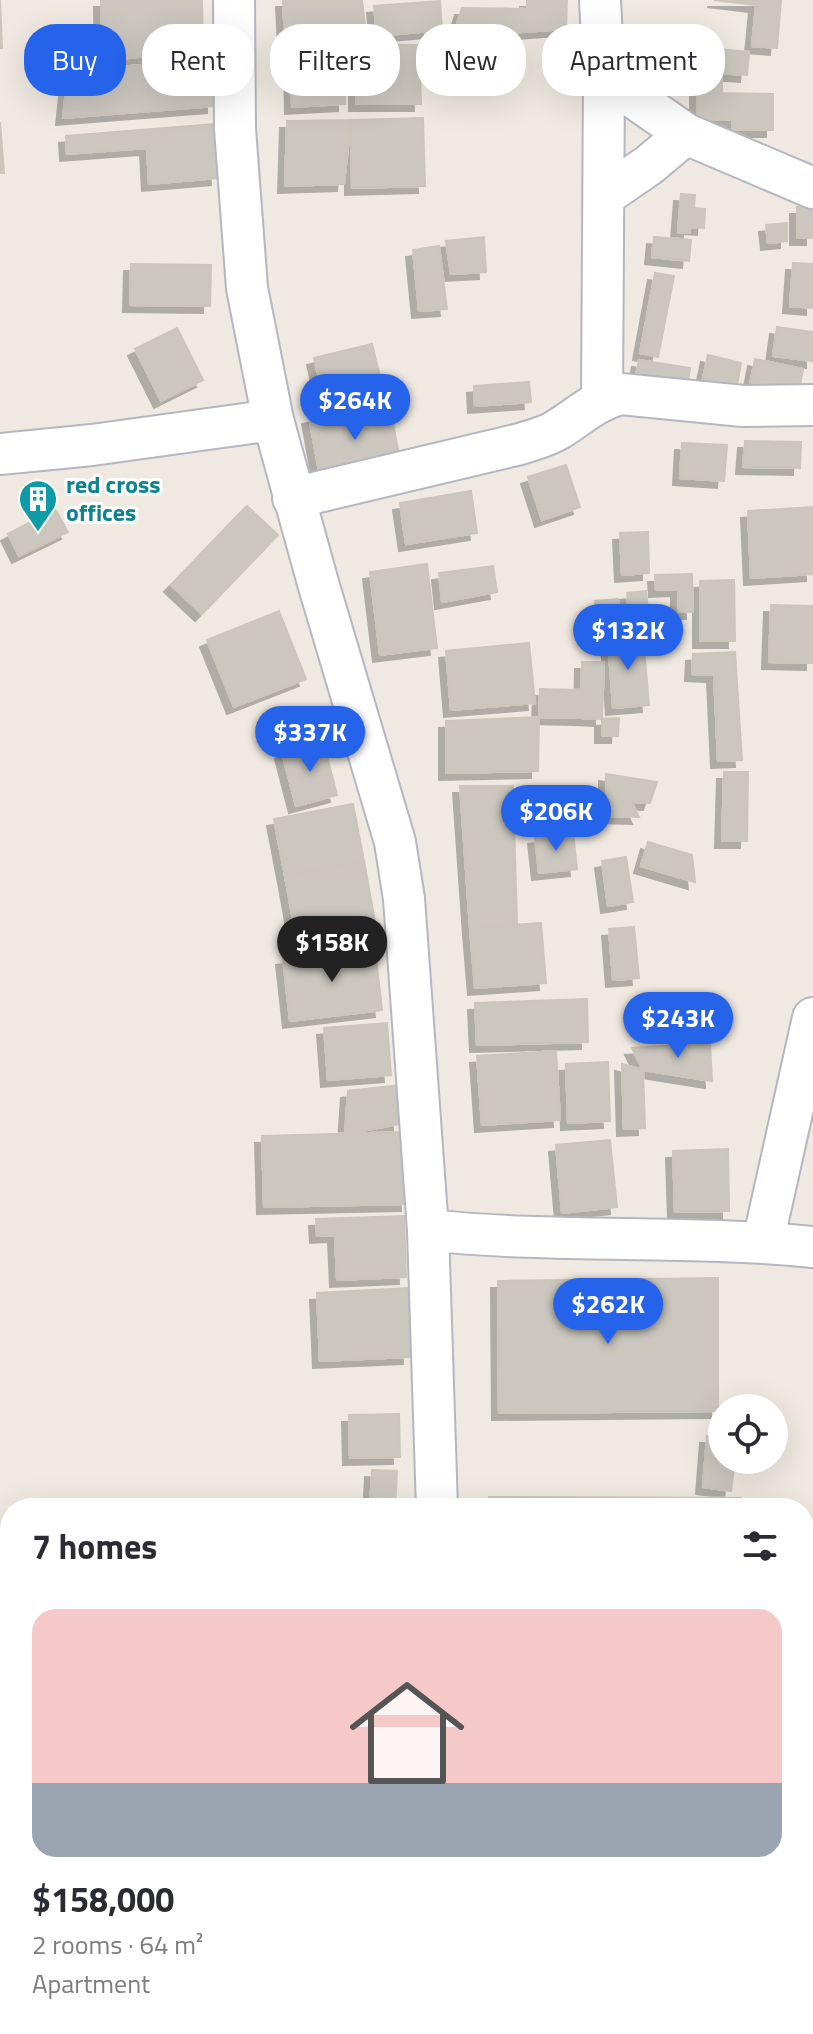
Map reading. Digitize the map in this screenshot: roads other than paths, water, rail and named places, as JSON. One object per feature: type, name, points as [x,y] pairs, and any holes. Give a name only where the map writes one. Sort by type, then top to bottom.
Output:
[{"type":"street","points":[[234,0],[235,129],[247,288],[273,420],[293,498],[395,842],[404,899],[428,1230],[437,1498]]},
{"type":"street","points":[[600,0],[601,24]]},
{"type":"street","points":[[602,400],[604,96]]},
{"type":"street","points":[[631,96],[686,134],[813,188]]},
{"type":"street","points":[[604,196],[649,165],[686,134]]},
{"type":"street","points":[[293,498],[520,444],[556,431],[602,400],[629,394],[743,406],[813,405]]},
{"type":"street","points":[[0,454],[92,445],[273,420]]},
{"type":"street","points":[[763,1242],[813,1018]]},
{"type":"street","points":[[428,1230],[488,1237],[763,1242],[813,1247]]},
{"type":"place","name":"red cross offices","points":[[38,533]]}]
